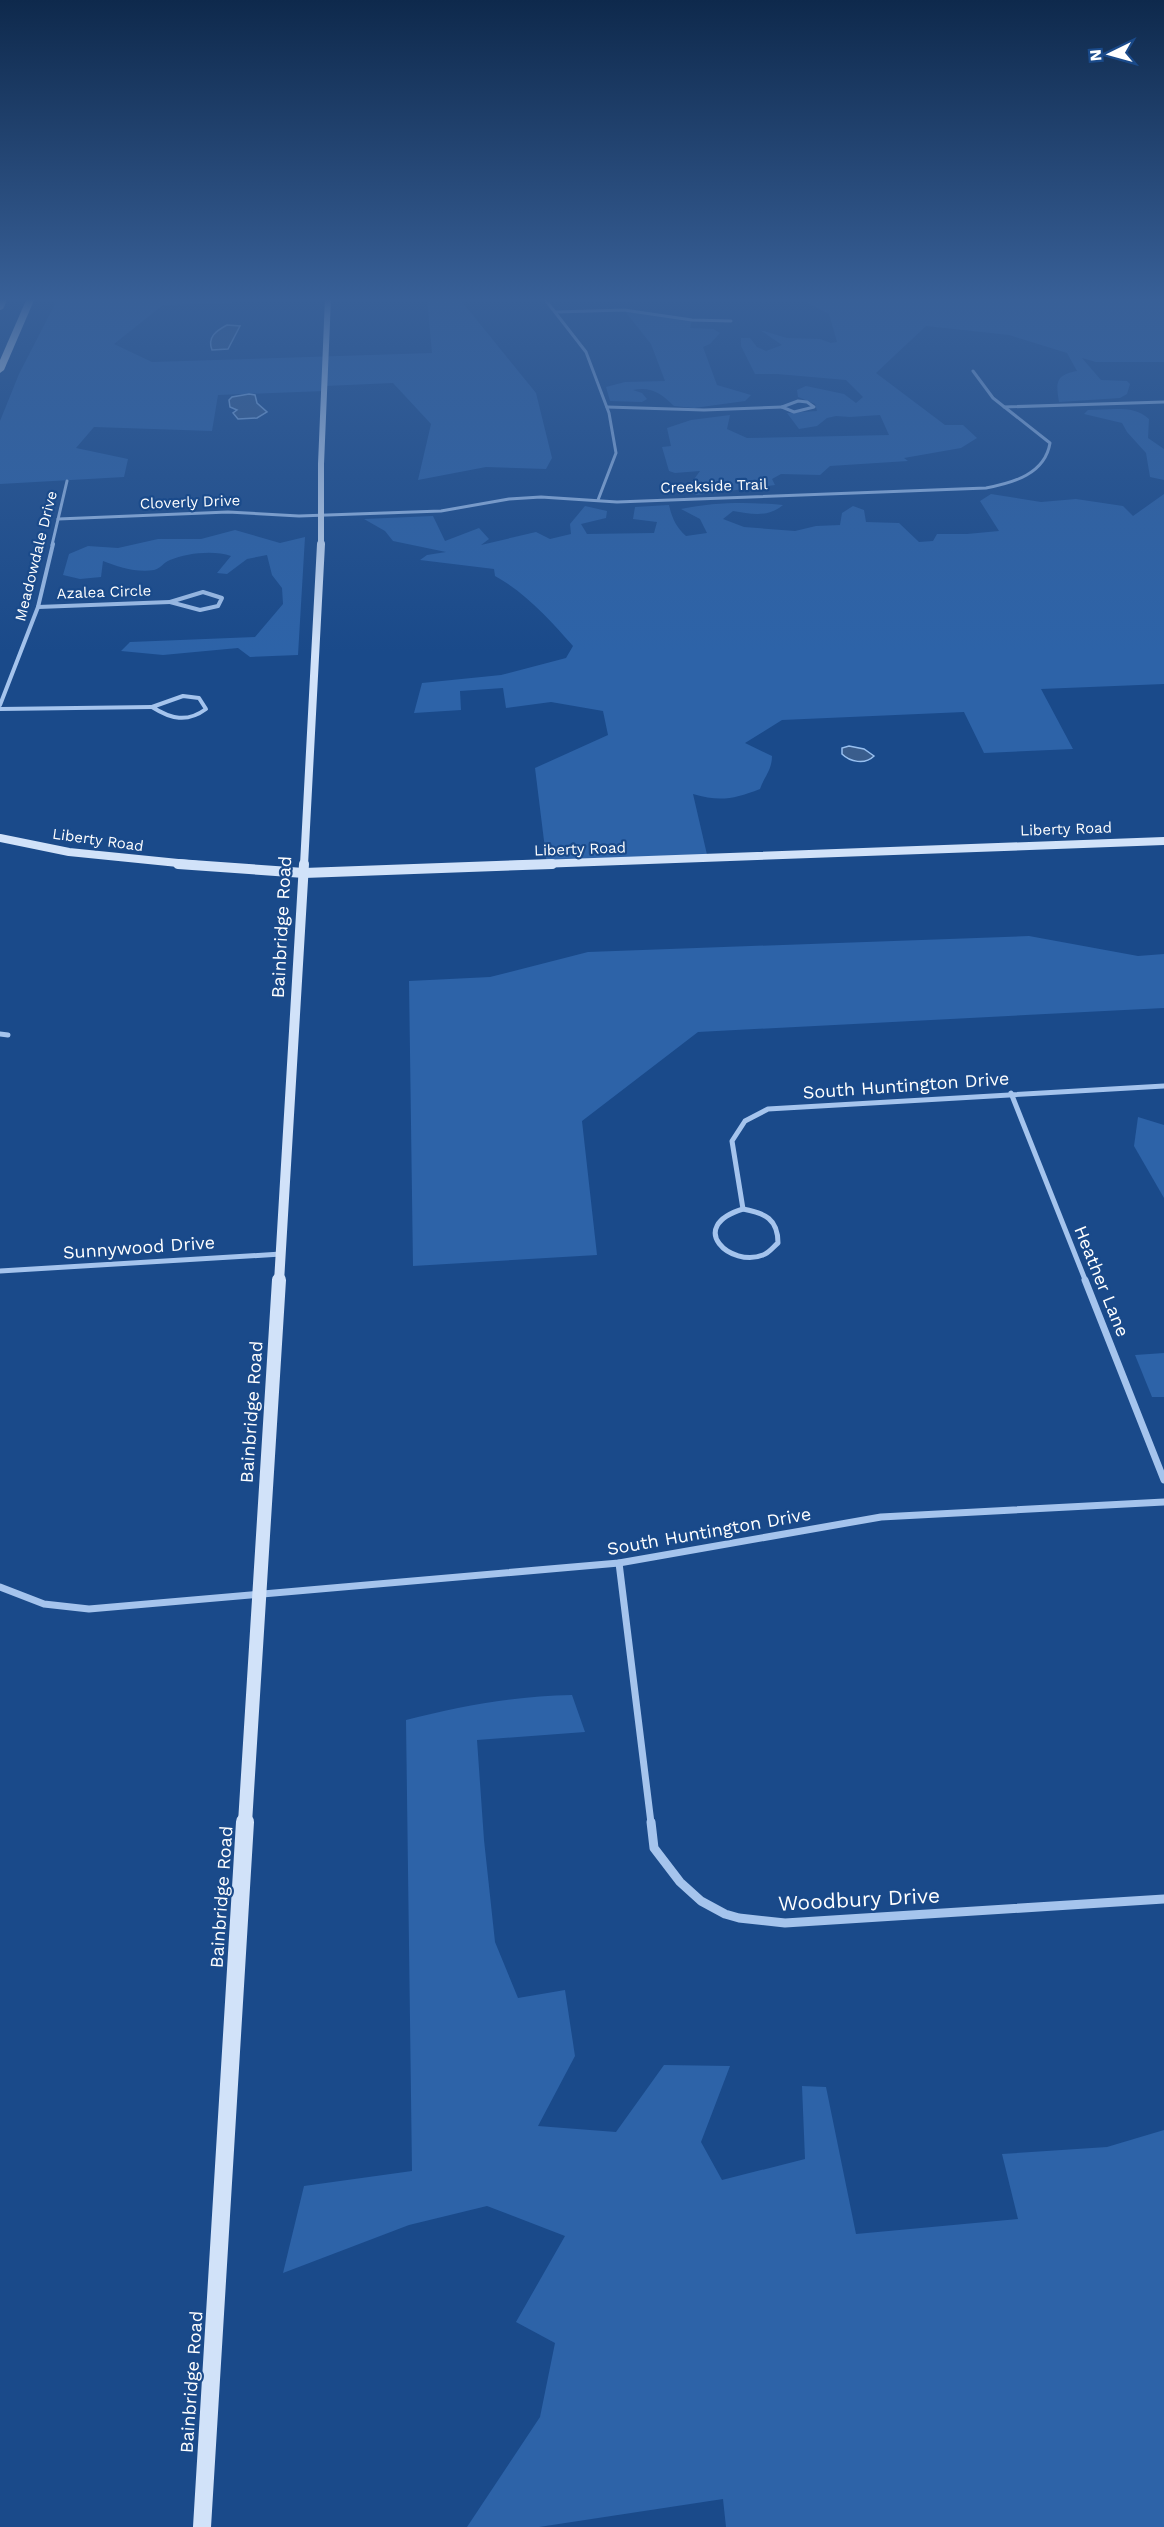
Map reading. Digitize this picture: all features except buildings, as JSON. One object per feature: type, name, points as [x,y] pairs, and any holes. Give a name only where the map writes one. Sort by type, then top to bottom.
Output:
[{"type":"street","name":"Bainbridge Road","points":[[202,2527],[304,873],[323,515],[321,464],[323,416]]},
{"type":"street","points":[[598,500],[616,453],[609,416]]},
{"type":"street","name":"Creekside Trail","points":[[323,515],[456,509],[521,497],[617,502],[976,490],[1005,486],[1045,462],[1050,449],[1050,443],[1041,434],[1016,416]]},
{"type":"street","name":"Meadowdale Drive","points":[[0,707],[38,607],[67,481]]},
{"type":"street","name":"Cloverly Drive","points":[[58,519],[228,512],[282,516],[323,515]]},
{"type":"street","name":"Azalea Circle","points":[[38,607],[170,602],[204,592],[213,592],[222,598],[218,606],[202,611],[187,609],[170,602]]},
{"type":"street","points":[[0,707],[152,707],[183,696],[199,698],[206,709],[198,716],[180,719],[168,717],[152,707]]},
{"type":"street","name":"Liberty Road","points":[[0,838],[69,852],[140,861],[304,873],[1164,841]]},
{"type":"street","points":[[0,1034],[8,1035]]},
{"type":"street","name":"South Huntington Drive","points":[[743,1209],[732,1141],[745,1121],[768,1109],[1164,1086]]},
{"type":"street","name":"Heather Lane","points":[[1011,1094],[1164,1480]]},
{"type":"street","points":[[743,1209],[763,1213],[772,1219],[779,1230],[778,1243],[765,1254],[738,1256],[724,1250],[716,1239],[714,1229],[719,1219],[732,1211],[743,1209]]},
{"type":"street","name":"Sunnywood Drive","points":[[0,1271],[280,1254]]},
{"type":"street","name":"South Huntington Drive","points":[[0,1587],[44,1604],[89,1609],[619,1563],[881,1517],[1164,1502]]},
{"type":"street","name":"Woodbury Drive","points":[[619,1563],[654,1848],[674,1877],[702,1902],[736,1917],[785,1923],[1164,1899]]},
{"type":"shaded area","points":[[2,416],[215,416],[212,431],[94,427],[76,448],[128,459],[124,477],[0,484],[0,421]]},
{"type":"shaded area","points":[[235,416],[260,416],[257,418],[238,419]]},
{"type":"shaded area","points":[[424,416],[542,416],[552,458],[546,469],[486,467],[418,480],[431,424]]},
{"type":"shaded area","points":[[723,416],[730,416],[727,429],[747,438],[889,435],[880,416],[933,416],[945,425],[963,425],[977,438],[961,448],[904,458],[908,461],[830,466],[820,475],[781,474],[772,479],[775,485],[697,495],[675,486],[692,482],[700,471],[675,473],[669,471],[662,447],[671,446],[667,428],[691,420]]},
{"type":"shaded area","points":[[789,416],[866,416],[836,416],[827,418],[817,426],[799,429]]},
{"type":"shaded area","points":[[1092,416],[1145,416],[1149,419],[1148,438],[1164,449],[1164,480],[1150,477],[1146,453],[1122,423]]},
{"type":"shaded area","points":[[991,494],[1041,502],[1076,499],[1123,506],[1133,516],[1164,494],[1164,684],[1041,689],[1073,749],[984,753],[964,712],[782,720],[745,743],[772,756],[760,789],[727,798],[711,798],[693,794],[708,859],[547,865],[535,768],[608,735],[603,711],[551,702],[506,708],[503,688],[460,691],[461,710],[414,713],[422,683],[501,675],[566,658],[573,646],[527,599],[495,576],[494,569],[420,560],[427,555],[446,552],[393,541],[385,531],[364,519],[433,516],[445,541],[479,528],[489,539],[481,545],[536,532],[550,539],[571,534],[570,524],[585,506],[607,511],[606,518],[581,524],[587,534],[654,533],[657,522],[633,519],[635,507],[669,505],[675,522],[686,536],[707,533],[700,519],[681,509],[732,503],[783,505],[765,513],[733,511],[723,519],[744,527],[795,531],[816,526],[840,525],[842,513],[853,506],[864,510],[866,522],[899,523],[919,542],[933,541],[937,534],[999,531],[980,501]]},
{"type":"shaded area","points":[[235,530],[280,543],[305,537],[298,655],[250,657],[238,648],[163,655],[121,651],[130,642],[255,637],[283,604],[282,588],[272,575],[267,555],[247,559],[227,574],[217,573],[231,556],[209,553],[177,558],[148,571],[134,570],[103,561],[101,577],[80,579],[63,575],[69,554],[88,546],[118,548],[158,539],[201,539]]},
{"type":"shaded area","points":[[849,746],[864,749],[874,756],[866,761],[849,759],[842,754],[842,748]]},
{"type":"shaded area","points":[[1029,936],[1138,956],[1164,954],[1164,1008],[698,1032],[582,1121],[597,1255],[413,1266],[409,981],[490,977],[588,952]]},
{"type":"shaded area","points":[[1138,1117],[1164,1125],[1164,1198],[1134,1146]]},
{"type":"shaded area","points":[[1164,1353],[1164,1397],[1152,1397],[1135,1355]]},
{"type":"shaded area","points":[[572,1695],[585,1732],[477,1740],[484,1840],[495,1942],[518,1998],[565,1990],[575,2056],[538,2126],[616,2132],[664,2065],[730,2066],[701,2142],[722,2180],[805,2159],[802,2086],[826,2087],[856,2234],[1018,2219],[1002,2154],[1107,2147],[1164,2130],[1164,2527],[726,2527],[723,2499],[539,2527],[467,2527],[540,2417],[555,2343],[516,2322],[565,2236],[487,2206],[409,2225],[283,2273],[304,2186],[412,2171],[406,1720],[488,1703],[530,1697]]}]
